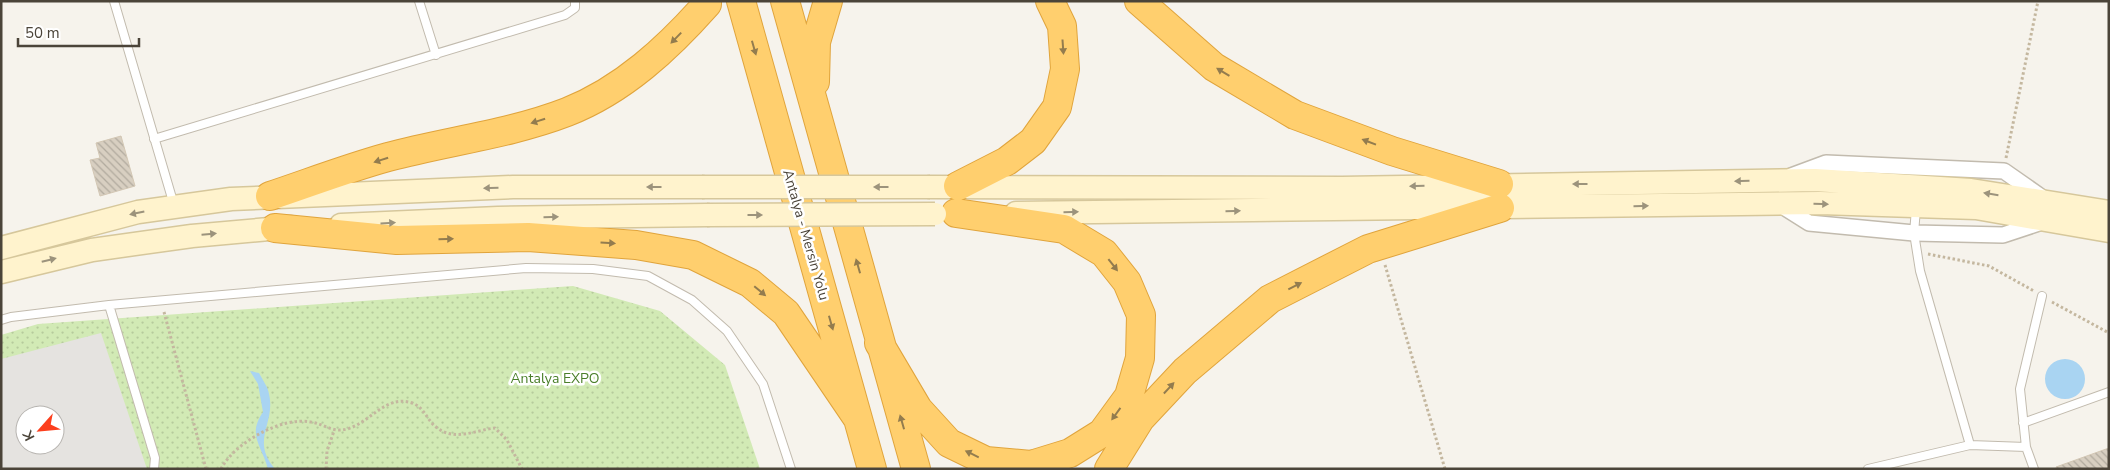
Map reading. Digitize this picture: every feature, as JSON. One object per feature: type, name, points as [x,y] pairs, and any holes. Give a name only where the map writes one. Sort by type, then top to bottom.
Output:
[{"type":"highway","points":[[270,196],[388,157],[509,130],[568,111],[617,85],[672,43],[707,1]]},
{"type":"highway","name":"Antalya - Mersin Yolu","points":[[740,1],[872,469]]},
{"type":"highway","points":[[785,1],[814,111],[916,469]]},
{"type":"highway","points":[[814,111],[816,42],[828,1]]},
{"type":"highway","points":[[958,186],[1007,161],[1033,141],[1057,107],[1064,69],[1062,26],[1050,1]]},
{"type":"highway","points":[[1139,1],[1214,66],[1295,115],[1392,151],[1499,196]]},
{"type":"highway","points":[[1109,469],[1140,419],[1185,371],[1270,299],[1368,249],[1499,196]]},
{"type":"highway","points":[[879,343],[918,409],[949,442],[986,461],[1031,465],[1070,453],[1102,433],[1128,396],[1140,358],[1141,315],[1127,282],[1104,254],[1064,229],[945,214]]},
{"type":"highway","points":[[275,228],[397,240],[538,238],[636,244],[693,255],[750,283],[786,313],[858,419]]},
{"type":"main road","points":[[1,272],[92,250],[192,236],[275,228],[498,218],[945,214],[1499,196],[1778,180],[1815,180],[1972,190],[2109,231]]},
{"type":"main road","points":[[1,248],[138,212],[174,207],[270,196],[513,187],[958,186],[1342,188],[1499,196],[1779,204],[1918,187]]},
{"type":"main road","points":[[2048,212],[2109,212]]},
{"type":"street","points":[[1779,204],[1809,223],[1914,233],[2003,235],[2048,212],[2004,171],[1918,187]]},
{"type":"lane","points":[[114,1],[174,207]]},
{"type":"lane","points":[[419,1],[436,55]]},
{"type":"lane","points":[[154,139],[565,15],[575,8],[575,1]]},
{"type":"lane","points":[[1918,187],[1914,233],[1920,271],[1970,445]]},
{"type":"lane","points":[[1,320],[11,317],[109,305],[526,268],[593,269],[648,276],[692,300],[727,331],[763,384],[791,469]]},
{"type":"lane","points":[[2034,469],[2026,447],[2020,389],[2042,296]]},
{"type":"lane","points":[[109,305],[155,458],[154,469]]},
{"type":"lane","points":[[2023,424],[2109,392]]},
{"type":"lane","points":[[1868,469],[1970,445],[2026,447]]},
{"type":"path","points":[[2004,171],[2038,1]]},
{"type":"path","points":[[1381,245],[1385,268],[1445,469]]},
{"type":"path","points":[[1917,252],[1989,266],[2109,333]]},
{"type":"path","points":[[161,301],[206,469]]},
{"type":"path","points":[[221,469],[235,449],[276,424],[310,421],[334,431],[348,429],[361,424],[385,405],[400,402],[413,403],[427,414],[436,427],[451,434],[466,435],[480,429],[495,428],[507,440],[522,469]]},
{"type":"path","points":[[326,469],[327,451],[334,431]]},
{"type":"green space","name":"Antalya EXPO","points":[[573,286],[660,311],[725,365],[760,469],[1,469],[1,335],[38,324]]},
{"type":"shaded area","points":[[101,333],[147,469],[1,469],[1,359]]},
{"type":"water","points":[[2061,359],[2069,359],[2076,362],[2082,368],[2085,379],[2082,390],[2076,396],[2069,399],[2061,399],[2054,396],[2048,390],[2045,383],[2045,375],[2048,368],[2054,362]]},
{"type":"water","points":[[250,371],[259,373],[268,391],[270,405],[264,449],[275,469],[268,469],[257,441],[256,427],[263,412],[258,384]]},
{"type":"building","points":[[121,136],[135,186],[100,196],[90,160],[100,158],[96,143]]},
{"type":"building","points":[[2109,448],[2109,469],[2057,469],[2056,467]]}]
